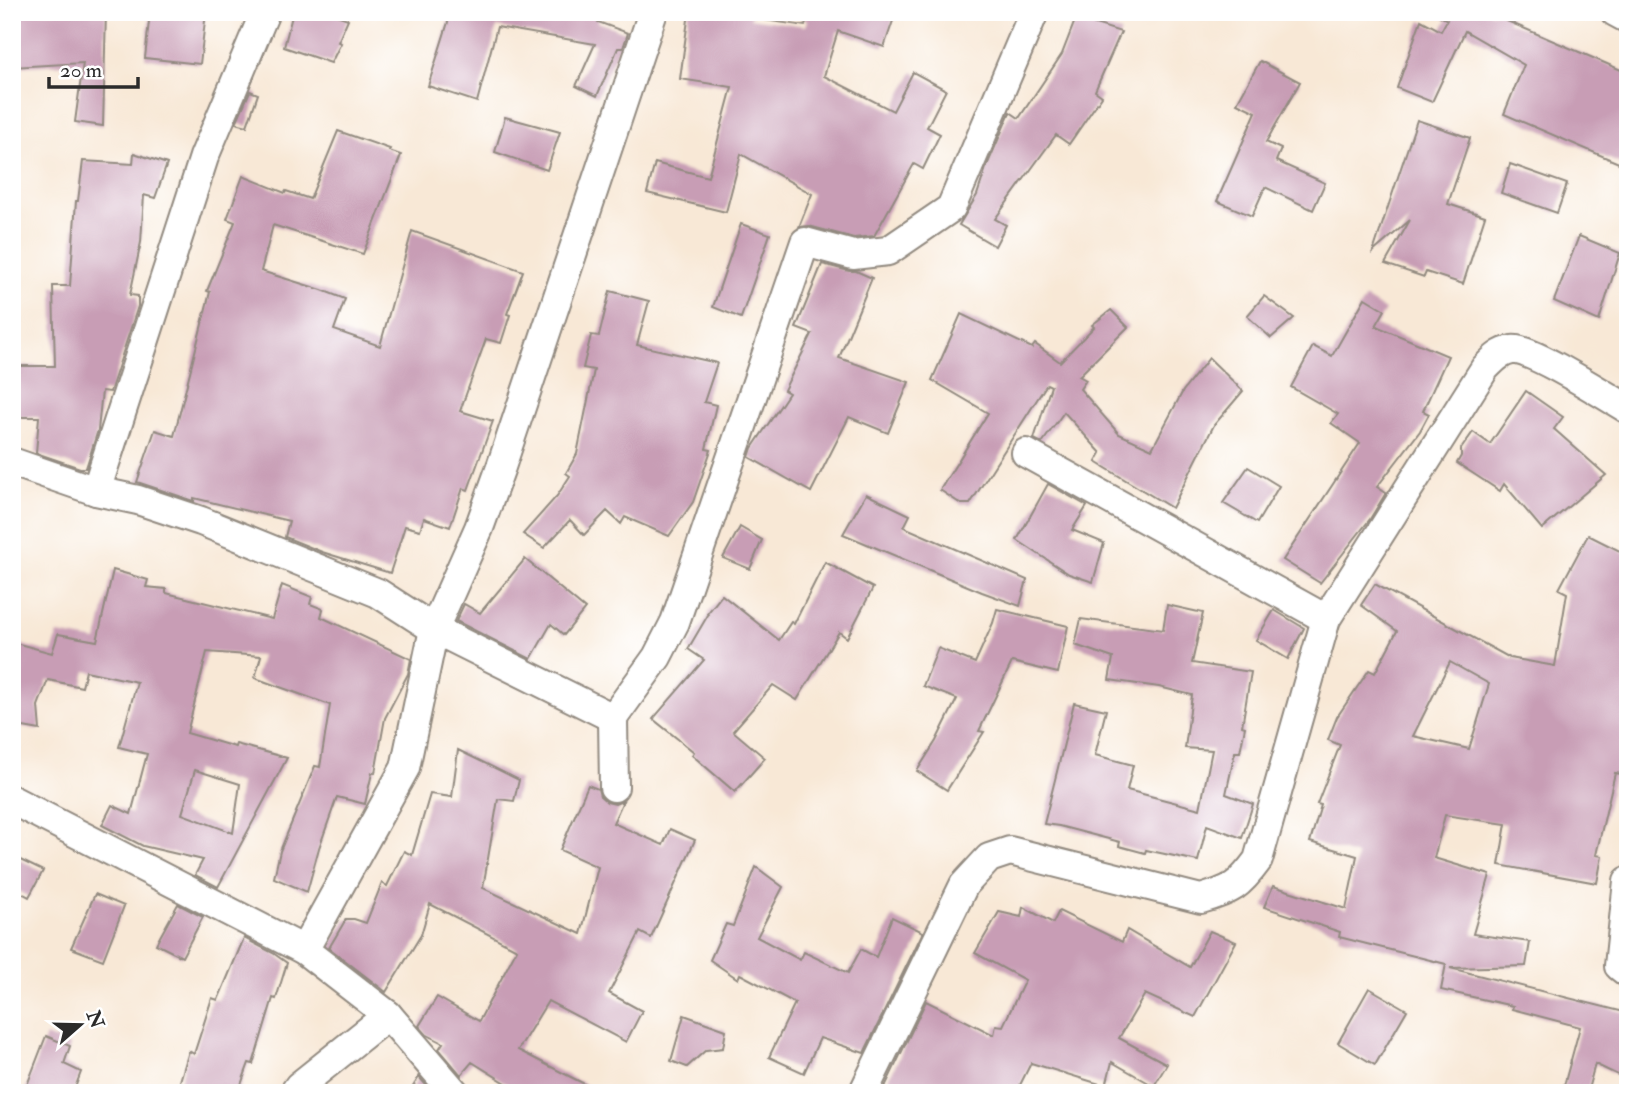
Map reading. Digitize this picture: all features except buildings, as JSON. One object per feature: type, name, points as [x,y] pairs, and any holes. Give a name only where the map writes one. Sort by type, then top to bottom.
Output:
[{"type":"street","points":[[96,491],[204,157],[265,12]]},
{"type":"street","points":[[614,787],[613,718],[657,657],[675,622],[805,242],[853,255],[888,251],[951,208],[1034,12]]},
{"type":"street","points":[[1615,12],[1628,19]]},
{"type":"street","points":[[304,950],[405,768],[435,629],[479,528],[501,467],[651,13]]},
{"type":"street","points":[[865,1089],[964,885],[989,858],[1010,851],[1201,899],[1226,892],[1244,879],[1258,860],[1326,619],[1485,368],[1499,354],[1514,349],[1532,354],[1628,409]]},
{"type":"street","points":[[1026,453],[1326,619]]},
{"type":"street","points":[[12,462],[96,491],[138,500],[201,521],[378,593],[435,629],[613,718]]},
{"type":"street","points":[[12,800],[304,950],[388,1015],[455,1093]]},
{"type":"street","points":[[1628,881],[1619,966],[1628,973]]},
{"type":"street","points":[[294,1093],[299,1086],[388,1015]]}]
